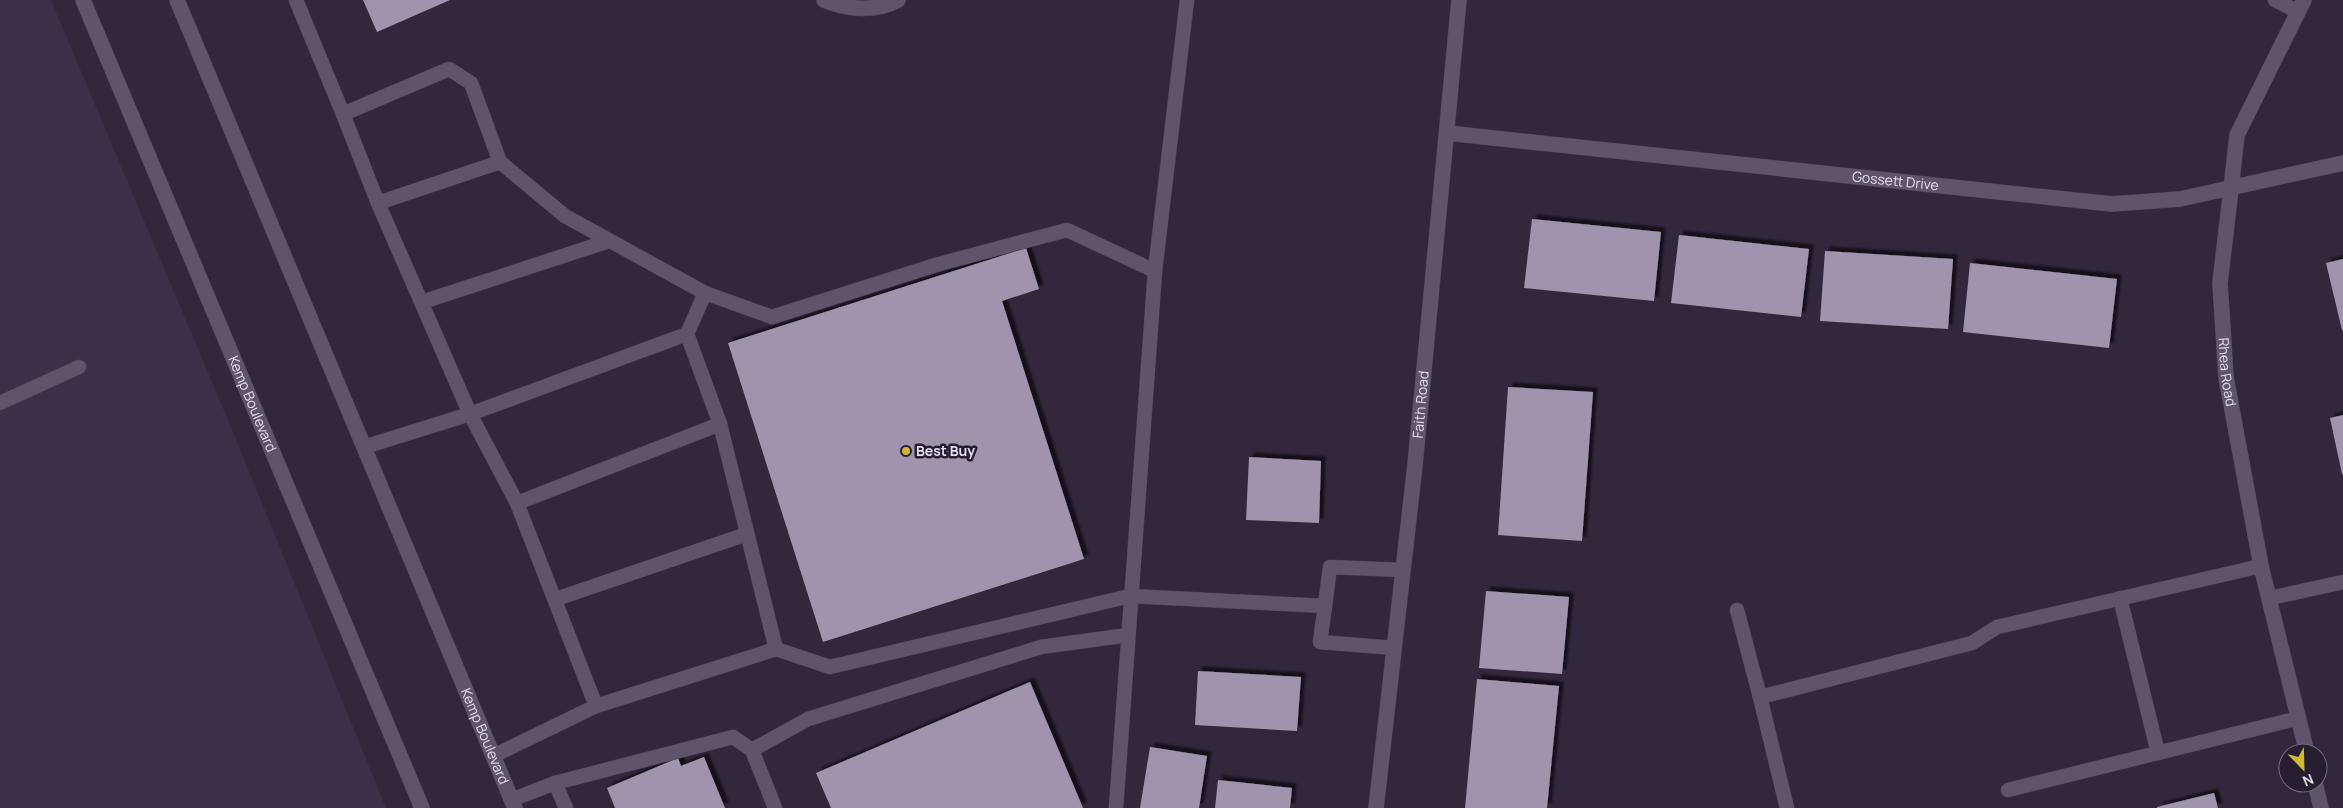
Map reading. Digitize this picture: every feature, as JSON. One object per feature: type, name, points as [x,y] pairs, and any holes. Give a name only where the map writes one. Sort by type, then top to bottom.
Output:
[{"type":"street","name":"Kemp Boulevard","points":[[83,0],[422,808]]},
{"type":"street","name":"Kemp Boulevard","points":[[177,0],[513,804]]},
{"type":"street","points":[[824,0],[839,6],[864,9],[898,0]]},
{"type":"street","name":"Faith Road","points":[[1376,808],[1403,570],[1459,0]]},
{"type":"street","name":"Rhea Road","points":[[2300,6],[2237,134],[2220,283],[2226,377],[2261,566],[2305,743]]},
{"type":"street","name":"Gossett Drive","points":[[1447,133],[2112,204],[2180,199],[2343,164]]},
{"type":"street","points":[[2317,793],[2321,808]]},
{"type":"lane","points":[[296,0],[378,203],[470,414],[517,503],[556,599],[596,706]]},
{"type":"lane","points":[[1116,808],[1155,271],[1187,0]]},
{"type":"lane","points":[[2275,0],[2300,6]]},
{"type":"lane","points":[[343,114],[448,69],[471,83],[500,162],[565,216],[704,293],[772,317],[939,264],[1066,230],[1155,271]]},
{"type":"lane","points":[[378,203],[500,162]]},
{"type":"lane","points":[[422,302],[609,241]]},
{"type":"lane","points":[[704,293],[687,334],[720,424],[776,649]]},
{"type":"lane","points":[[364,447],[470,414],[687,334]]},
{"type":"lane","points":[[0,403],[79,367]]},
{"type":"lane","points":[[517,503],[720,424]]},
{"type":"lane","points":[[556,599],[747,534]]},
{"type":"lane","points":[[1760,698],[1972,643],[1997,627],[2261,566]]},
{"type":"lane","points":[[1394,648],[1320,642],[1330,567],[1403,570]]},
{"type":"lane","points":[[2270,598],[2343,582]]},
{"type":"lane","points":[[493,756],[596,706],[776,649],[830,667],[1130,596],[1325,606]]},
{"type":"lane","points":[[2120,598],[2158,754]]},
{"type":"lane","points":[[1737,610],[1787,808]]},
{"type":"lane","points":[[752,750],[808,719],[1041,647],[1128,635]]},
{"type":"lane","points":[[2008,790],[2299,718]]},
{"type":"lane","points":[[513,804],[555,783],[733,737],[752,750],[775,808]]},
{"type":"lane","points":[[555,783],[566,808]]},
{"type":"shaded area","points":[[0,0],[51,0],[231,427],[386,808],[0,808]]},
{"type":"building","points":[[363,0],[450,0],[377,32]]},
{"type":"building","points":[[1532,219],[1661,232],[1654,301],[1524,288]]},
{"type":"building","points":[[1679,235],[1809,249],[1801,317],[1671,303]]},
{"type":"building","name":"Best Buy","points":[[1026,248],[1039,289],[1002,301],[1084,559],[823,642],[728,343]]},
{"type":"building","points":[[1825,251],[1953,259],[1948,329],[1820,321]]},
{"type":"building","points":[[2343,259],[2343,330],[2342,330],[2326,263]]},
{"type":"building","points":[[1970,263],[2117,279],[2109,348],[1963,332]]},
{"type":"building","points":[[1508,387],[1593,392],[1582,541],[1498,535]]},
{"type":"building","points":[[2343,415],[2343,474],[2342,474],[2330,418]]},
{"type":"building","points":[[1249,457],[1321,461],[1319,523],[1246,520]]},
{"type":"building","points":[[1486,591],[1569,597],[1562,674],[1479,668]]},
{"type":"building","points":[[1198,671],[1301,677],[1297,731],[1195,725]]},
{"type":"building","points":[[1477,679],[1559,686],[1547,808],[1465,808]]},
{"type":"building","points":[[1030,682],[1083,808],[831,808],[816,773]]},
{"type":"building","points":[[1150,747],[1207,756],[1199,808],[1140,808]]},
{"type":"building","points":[[704,757],[725,808],[615,808],[607,788],[678,758],[681,766]]},
{"type":"building","points":[[1218,780],[1292,788],[1290,808],[1215,808]]},
{"type":"building","points":[[2214,793],[2218,808],[2157,808],[2157,807]]},
{"type":"place","name":"Best Buy","points":[[906,451]]}]
